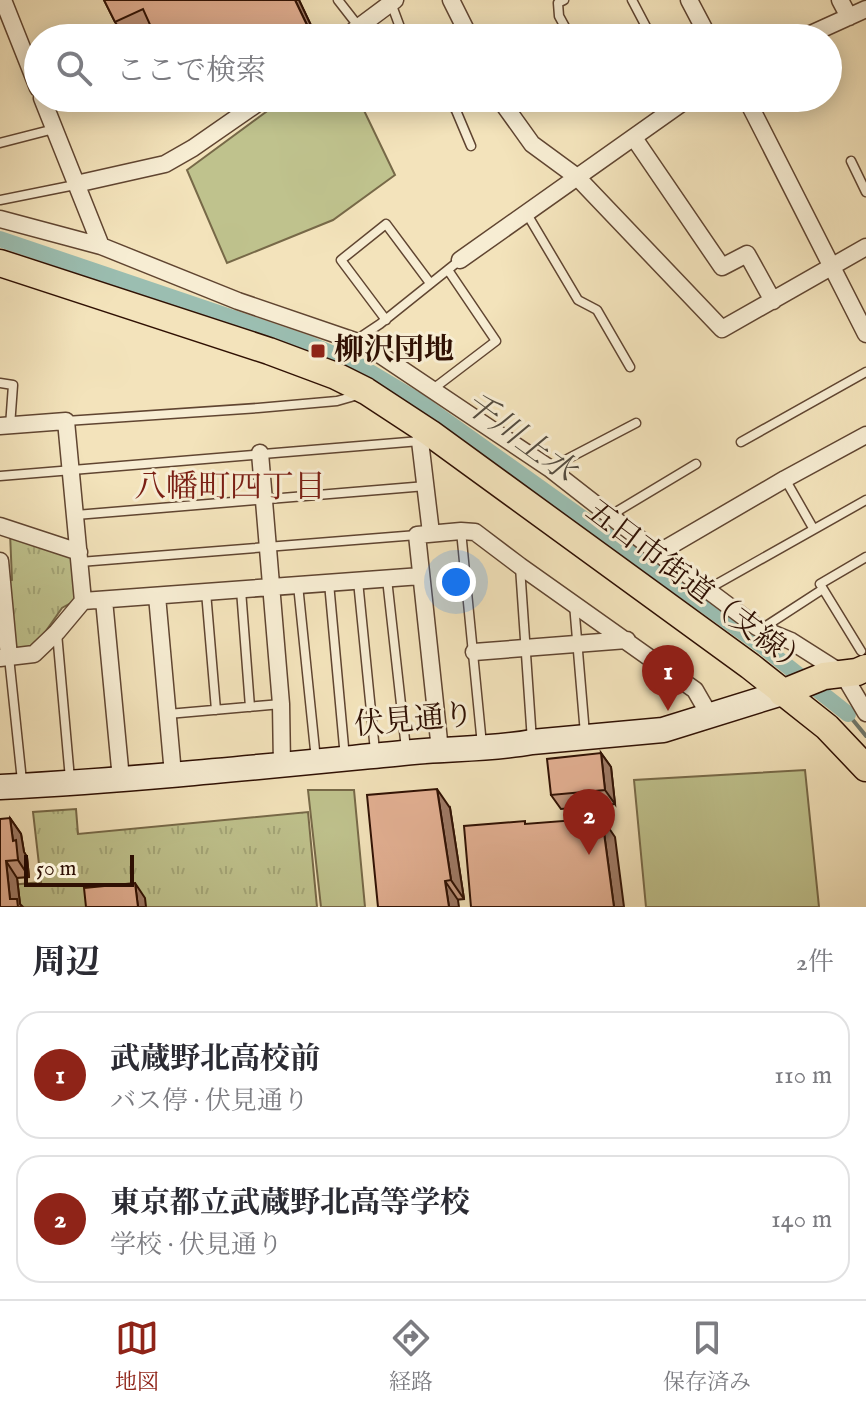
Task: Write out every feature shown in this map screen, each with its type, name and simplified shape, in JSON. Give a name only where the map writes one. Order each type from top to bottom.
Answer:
[{"type":"main road","name":"五日市街道（支線）","points":[[0,263],[269,351],[336,376],[366,391],[425,437],[750,666],[791,690],[866,768]]},
{"type":"main road","name":"伏見通り","points":[[791,690],[849,664]]},
{"type":"street","points":[[3,0],[5,22],[24,60]]},
{"type":"street","points":[[451,0],[463,24]]},
{"type":"street","points":[[689,0],[702,24]]},
{"type":"street","points":[[840,0],[849,17]]},
{"type":"street","points":[[363,24],[393,2]]},
{"type":"street","points":[[833,24],[866,9]]},
{"type":"street","points":[[47,112],[101,246]]},
{"type":"street","points":[[76,184],[165,164],[245,112]]},
{"type":"street","points":[[509,112],[532,144],[577,177],[722,329],[866,247]]},
{"type":"street","points":[[454,265],[670,112]]},
{"type":"street","points":[[753,112],[866,334]]},
{"type":"street","points":[[634,138],[722,267],[747,254],[773,301]]},
{"type":"street","points":[[0,219],[101,246],[238,301],[373,350],[549,468],[762,629],[849,664],[866,713]]},
{"type":"street","points":[[0,561],[4,658],[34,654],[83,601],[66,421],[5,426]]},
{"type":"street","points":[[658,553],[866,435]]},
{"type":"street","points":[[425,437],[426,486],[421,576],[440,750]]},
{"type":"street","points":[[260,453],[281,704],[282,765]]},
{"type":"street","points":[[0,526],[80,557]]},
{"type":"street","points":[[424,534],[475,532],[695,690],[710,716]]},
{"type":"street","points":[[83,601],[421,576]]},
{"type":"street","points":[[157,596],[173,774]]},
{"type":"street","points":[[104,600],[121,779]]},
{"type":"street","points":[[474,652],[627,640]]},
{"type":"street","name":"伏見通り","points":[[11,787],[663,730],[791,690]]},
{"type":"lane","points":[[338,0],[357,24]]},
{"type":"lane","points":[[563,24],[558,3],[564,0]]},
{"type":"lane","points":[[632,0],[645,24]]},
{"type":"lane","points":[[393,2],[400,24]]},
{"type":"lane","points":[[457,112],[471,146]]},
{"type":"lane","points":[[0,143],[54,129]]},
{"type":"lane","points":[[851,161],[866,192]]},
{"type":"lane","points":[[0,200],[76,184]]},
{"type":"lane","points":[[526,213],[578,300],[597,310],[630,367]]},
{"type":"lane","points":[[386,320],[341,260],[386,224],[430,283]]},
{"type":"lane","points":[[355,341],[454,265],[496,341],[432,390]]},
{"type":"lane","points":[[741,442],[866,372]]},
{"type":"lane","points":[[0,383],[13,385],[5,426]]},
{"type":"lane","points":[[66,421],[337,401],[366,391]]},
{"type":"lane","points":[[549,468],[636,423]]},
{"type":"lane","points":[[0,476],[425,437]]},
{"type":"lane","points":[[610,515],[696,464]]},
{"type":"lane","points":[[785,479],[813,528]]},
{"type":"lane","points":[[76,515],[426,486]]},
{"type":"lane","points":[[707,589],[866,500]]},
{"type":"lane","points":[[461,531],[483,747]]},
{"type":"lane","points":[[80,557],[268,547],[424,534]]},
{"type":"lane","points":[[849,664],[820,584],[866,557]]},
{"type":"lane","points":[[520,566],[532,742]]},
{"type":"lane","points":[[387,579],[406,752]]},
{"type":"lane","points":[[358,581],[376,756]]},
{"type":"lane","points":[[329,583],[346,759]]},
{"type":"lane","points":[[298,585],[317,762]]},
{"type":"lane","points":[[762,629],[823,589]]},
{"type":"lane","points":[[241,590],[250,707]]},
{"type":"lane","points":[[206,592],[216,710]]},
{"type":"lane","points":[[573,604],[585,738]]},
{"type":"lane","points":[[57,632],[70,782]]},
{"type":"lane","points":[[4,658],[11,787]]},
{"type":"lane","points":[[168,714],[281,704]]},
{"type":"green space","points":[[266,112],[365,112],[395,175],[333,220],[227,263],[187,170]]},
{"type":"green space","points":[[10,533],[75,554],[78,599],[62,608],[32,651],[12,654],[6,581],[12,580]]},
{"type":"green space","points":[[805,770],[819,907],[646,907],[634,780]]},
{"type":"green space","points":[[308,790],[354,790],[365,907],[321,907]]},
{"type":"green space","points":[[76,809],[78,834],[308,812],[317,907],[0,907],[0,886],[41,882],[33,812]]},
{"type":"building","points":[[104,0],[295,0],[307,24],[150,24],[143,9],[115,22]]},
{"type":"building","points":[[601,753],[605,790],[551,795],[547,759]]},
{"type":"building","points":[[437,789],[451,880],[445,881],[449,907],[378,907],[367,795]]},
{"type":"building","points":[[10,818],[18,860],[6,861],[10,899],[17,899],[18,907],[0,907],[0,819]]},
{"type":"building","points":[[602,818],[614,907],[471,907],[464,826]]},
{"type":"building","points":[[135,883],[138,907],[86,907],[84,888]]},
{"type":"waterway","name":"千川上水","points":[[0,239],[310,344],[355,363],[417,400],[762,646],[848,714]]},
{"type":"waterway","name":"千川上水","points":[[848,714],[866,736]]},
{"type":"place","name":"柳沢団地","points":[[318,351]]},
{"type":"place","name":"武蔵野北高校前","points":[[668,711]]},
{"type":"place","name":"東京都立武蔵野北高等学校","points":[[589,855]]},
{"type":"district","name":"八幡町四丁目","points":[[230,488]]}]
